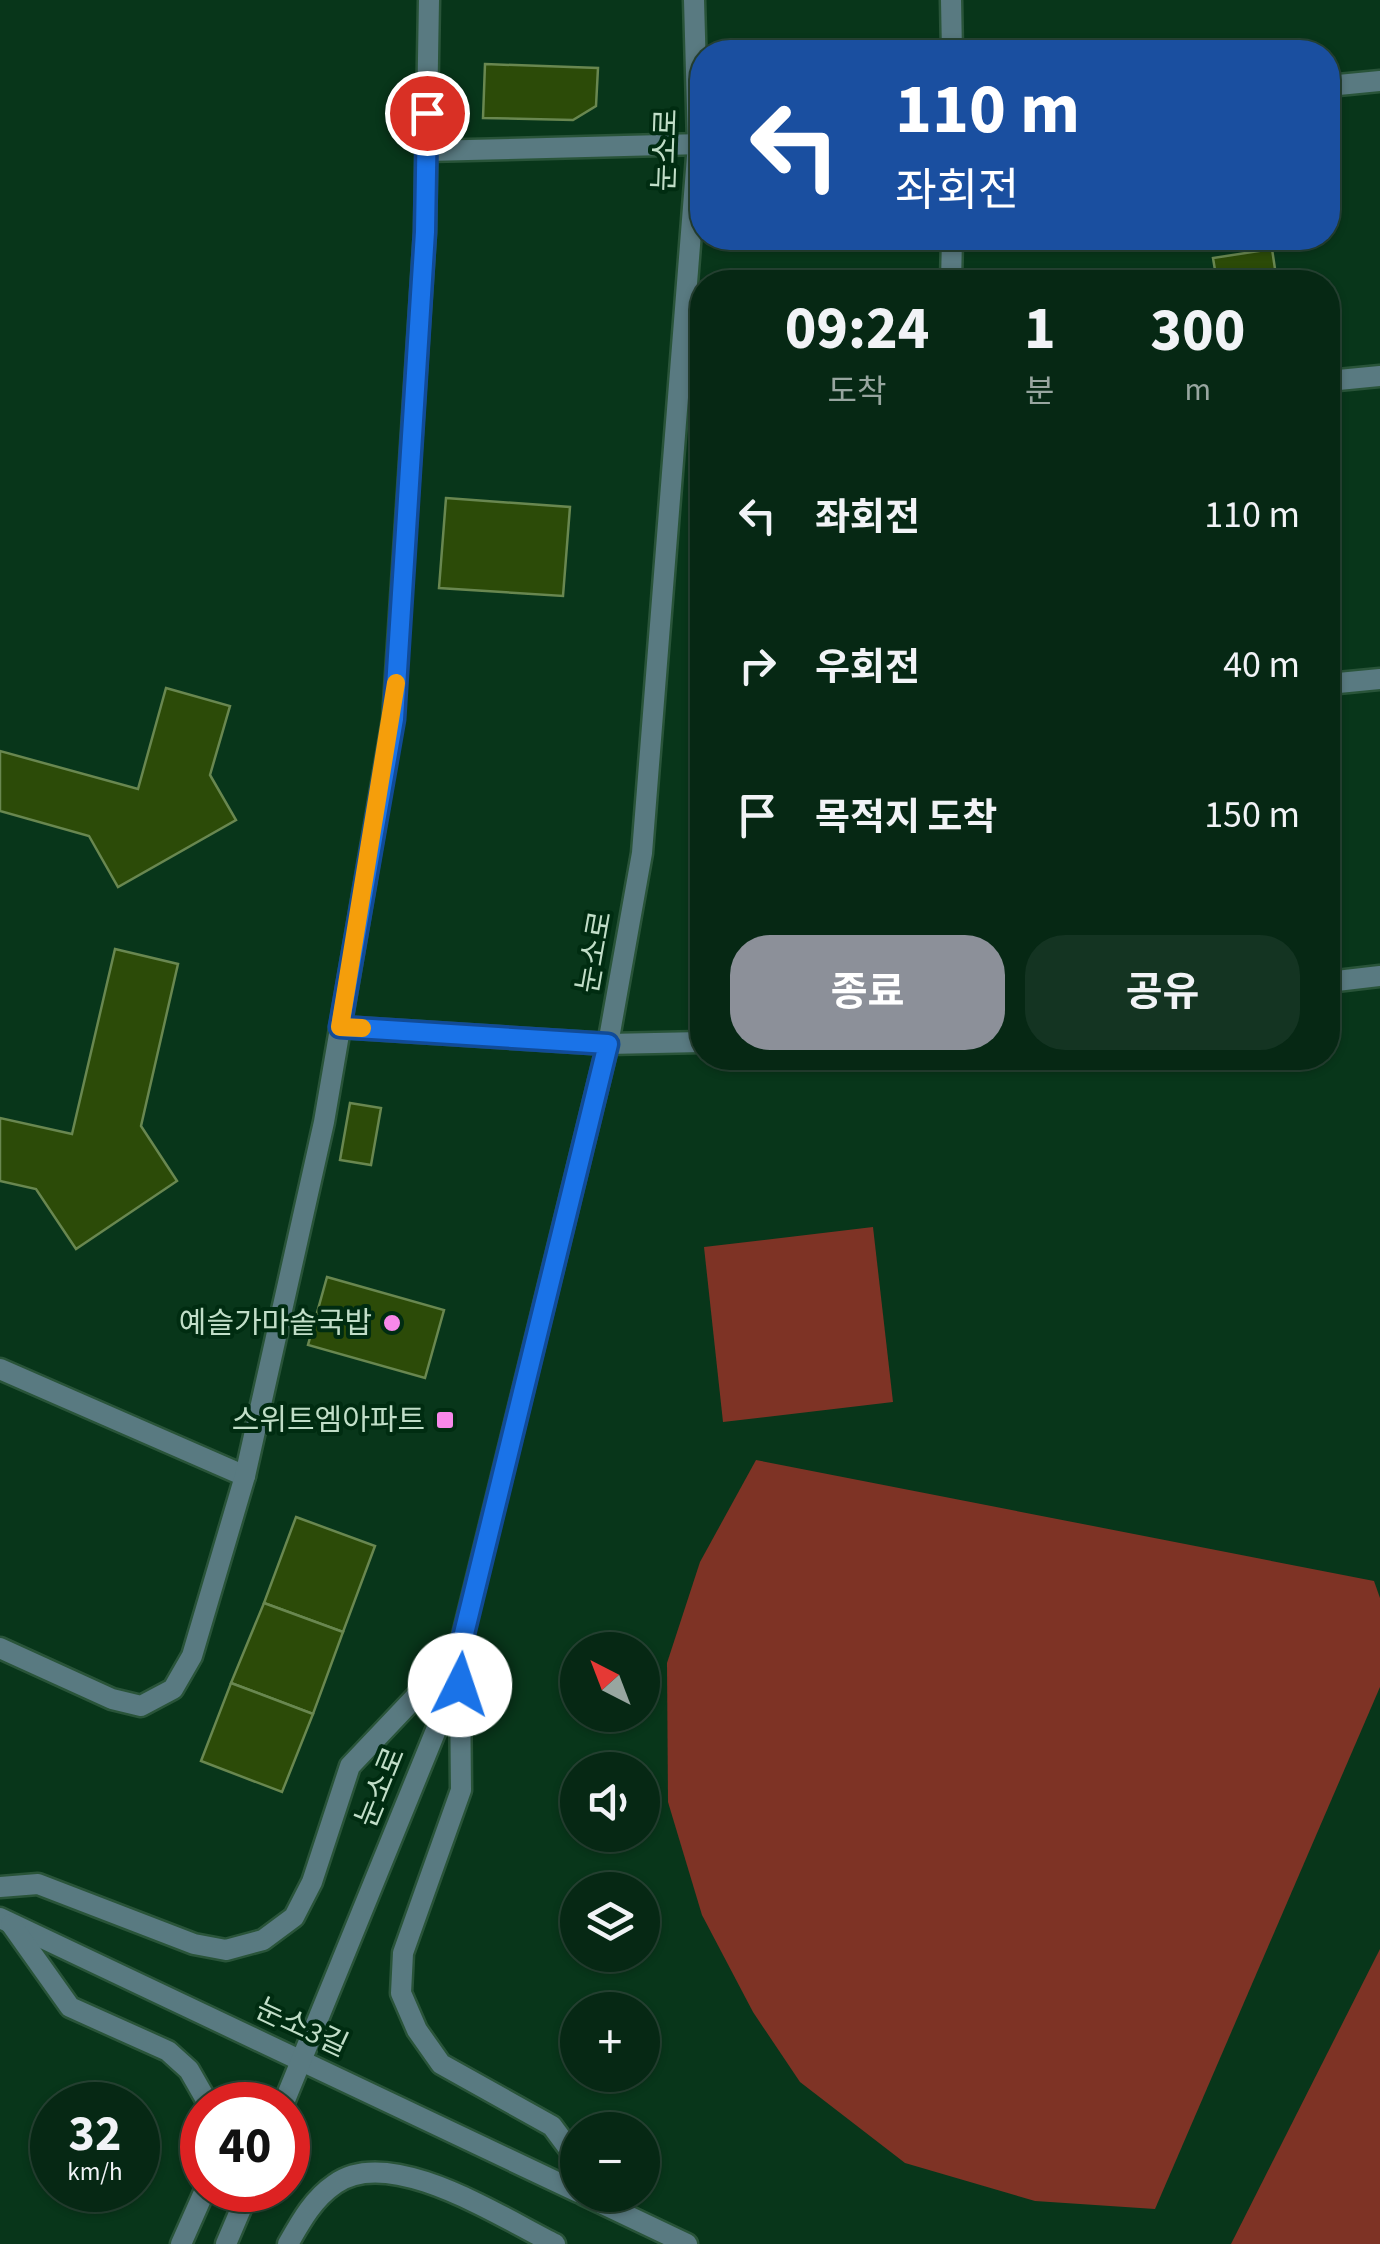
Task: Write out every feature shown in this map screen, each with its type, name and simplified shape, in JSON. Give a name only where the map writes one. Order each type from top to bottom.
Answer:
[{"type":"street","points":[[0,1648],[112,1699],[141,1706],[174,1689],[192,1656],[245,1476],[340,1027],[394,719],[426,151],[429,0]]},
{"type":"street","name":"눈소로","points":[[694,0],[696,40]]},
{"type":"street","points":[[951,0],[952,40]]},
{"type":"street","points":[[1340,85],[1380,81]]},
{"type":"street","points":[[426,151],[690,144]]},
{"type":"street","name":"눈소로","points":[[293,2082],[445,1708],[608,1044],[642,853],[691,250]]},
{"type":"street","points":[[1340,380],[1380,376]]},
{"type":"street","points":[[1340,683],[1380,680]]},
{"type":"street","points":[[1340,981],[1380,976]]},
{"type":"street","points":[[340,1027],[608,1044],[690,1042]]},
{"type":"street","points":[[0,1369],[245,1476]]},
{"type":"street","points":[[0,1887],[38,1884],[194,1944],[226,1950],[263,1940],[294,1916],[312,1882],[350,1766],[460,1650]]},
{"type":"street","points":[[460,1650],[461,1790],[403,1953],[400,1993],[417,2030],[441,2064],[552,2126],[560,2137]]},
{"type":"street","points":[[5,1920],[70,2007],[168,2051],[195,2082]]},
{"type":"street","name":"눈소3길","points":[[5,1920],[560,2183]]},
{"type":"street","points":[[288,2244],[311,2204],[338,2181],[376,2170],[420,2178],[555,2244]]},
{"type":"street","points":[[181,2244],[196,2212]]},
{"type":"street","points":[[226,2244],[239,2212]]},
{"type":"street","points":[[626,2212],[688,2244]]},
{"type":"shaded area","points":[[873,1227],[893,1402],[723,1422],[704,1247]]},
{"type":"shaded area","points":[[756,1460],[1374,1581],[1380,1598],[1380,1687],[1155,2209],[1035,2201],[905,2163],[800,2082],[753,2012],[702,1915],[668,1802],[667,1663],[700,1562]]},
{"type":"shaded area","points":[[1380,1949],[1380,2244],[1231,2244]]},
{"type":"building","points":[[485,64],[598,68],[596,106],[573,120],[483,118]]},
{"type":"building","points":[[1272,250],[1275,270],[1215,270],[1213,258]]},
{"type":"building","points":[[446,498],[570,507],[563,596],[439,588]]},
{"type":"building","points":[[166,688],[230,706],[210,775],[236,820],[118,887],[89,836],[0,811],[0,751],[138,789]]},
{"type":"building","points":[[115,949],[178,964],[141,1126],[177,1181],[76,1249],[36,1189],[0,1181],[0,1118],[72,1134]]},
{"type":"building","points":[[350,1103],[381,1108],[371,1165],[340,1160]]},
{"type":"building","points":[[327,1277],[444,1310],[425,1378],[308,1345]]},
{"type":"building","points":[[296,1517],[375,1546],[343,1632],[264,1603]]},
{"type":"building","points":[[264,1603],[343,1632],[313,1714],[231,1683]]},
{"type":"building","points":[[231,1683],[313,1714],[282,1792],[201,1761]]},
{"type":"slow traffic","points":[[362,1028],[340,1027],[394,719],[396,683]]},
{"type":"place","name":"예슬가마솥국밥","points":[[392,1323]]},
{"type":"place","name":"스위트엠아파트","points":[[445,1420]]},
{"type":"route","points":[[427,113],[425,232],[394,719],[340,1027],[608,1044],[460,1650],[460,1685]]}]
